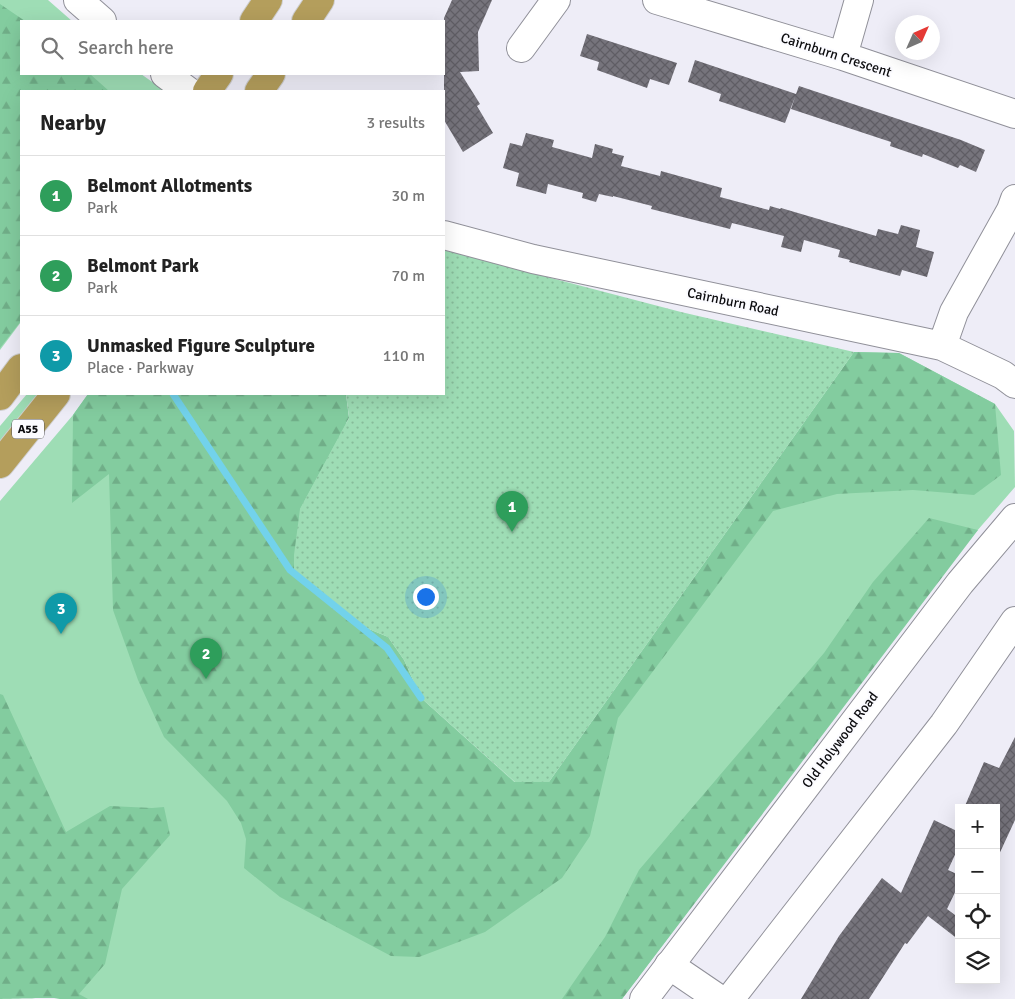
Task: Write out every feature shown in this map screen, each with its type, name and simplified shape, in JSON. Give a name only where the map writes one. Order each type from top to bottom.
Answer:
[{"type":"highway","points":[[255,20],[268,0]]},
{"type":"highway","points":[[307,20],[320,0]]},
{"type":"highway","points":[[208,90],[217,75]]},
{"type":"highway","points":[[261,90],[270,75]]},
{"type":"highway","points":[[0,396],[20,369]]},
{"type":"highway","name":"A55","points":[[0,464],[55,395]]},
{"type":"street","points":[[78,0],[101,20]]},
{"type":"street","points":[[521,48],[556,0]]},
{"type":"street","name":"Cairnburn Crescent","points":[[656,0],[843,56],[1015,114]]},
{"type":"street","points":[[843,56],[859,0]]},
{"type":"street","points":[[166,75],[187,90]]},
{"type":"street","points":[[942,346],[954,312],[1012,210],[1015,198]]},
{"type":"street","name":"Cairnburn Road","points":[[445,235],[533,259],[942,346],[1002,375],[1015,384]]},
{"type":"street","name":"Old Holywood Road","points":[[644,999],[960,583],[1015,518]]},
{"type":"street","points":[[730,999],[944,724],[1015,621]]},
{"type":"street","points":[[669,965],[719,999]]},
{"type":"green space","points":[[0,0],[48,0],[71,20],[20,20],[20,75],[142,75],[164,90],[20,90],[20,323],[0,350]]},
{"type":"green space","points":[[0,4],[24,20],[20,20],[20,75],[91,75],[108,90],[20,90],[20,322],[0,348]]},
{"type":"green space","points":[[445,250],[681,312],[854,352],[549,782],[515,782],[421,698],[404,660],[388,637],[347,620],[294,576],[294,555],[300,509],[349,418],[346,395],[445,395]]},
{"type":"green space","points":[[854,352],[899,353],[995,404],[1014,431],[1015,487],[957,554],[622,999],[0,999],[0,501],[73,415],[87,395],[346,395],[347,620],[388,637],[404,660],[421,698],[515,782],[549,782]]},
{"type":"green space","points":[[854,352],[899,353],[995,404],[1001,475],[974,495],[913,490],[837,494],[773,511],[618,718],[590,836],[562,878],[485,932],[419,957],[391,956],[280,897],[244,868],[246,839],[241,823],[227,801],[164,737],[138,680],[113,610],[109,474],[72,503],[73,415],[87,395],[346,395],[349,418],[300,509],[347,620],[388,637],[404,660],[421,698],[514,782],[549,782]]},
{"type":"green space","points":[[26,395],[42,395],[0,450],[0,426]]},
{"type":"green space","points":[[929,518],[978,530],[622,999],[562,999],[605,937],[639,870],[824,653],[873,582]]},
{"type":"green space","points":[[0,694],[3,695],[66,832],[110,806],[164,807],[170,835],[122,889],[105,964],[79,994],[88,999],[0,999]]},
{"type":"building","points":[[452,0],[492,0],[478,32],[479,71],[460,72],[480,104],[477,106],[493,133],[463,152],[445,122],[444,18]]},
{"type":"building","points":[[587,34],[677,63],[669,85],[650,79],[647,88],[597,70],[599,62],[580,56]]},
{"type":"building","points":[[695,60],[796,94],[799,86],[961,140],[985,150],[976,172],[960,165],[958,168],[923,154],[922,157],[890,146],[891,142],[791,109],[795,97],[785,123],[719,101],[721,94],[688,82]]},
{"type":"building","points":[[526,133],[554,140],[552,147],[592,158],[595,144],[613,149],[612,153],[624,156],[621,166],[660,176],[661,171],[722,188],[720,197],[769,210],[770,206],[781,208],[876,236],[878,229],[898,234],[901,225],[920,230],[916,247],[934,252],[927,277],[902,270],[900,276],[849,262],[850,260],[838,257],[840,250],[804,240],[801,252],[781,247],[784,236],[732,223],[730,229],[651,209],[652,206],[613,196],[599,194],[596,202],[582,198],[583,193],[548,184],[546,194],[516,186],[519,173],[503,168],[510,143],[522,146]]},
{"type":"building","points":[[1015,737],[1015,820],[1000,852],[1000,804],[966,804],[984,762],[999,768]]},
{"type":"building","points":[[934,820],[955,830],[955,855],[948,870],[955,873],[955,892],[947,909],[955,915],[955,937],[928,916],[907,944],[905,943],[869,999],[801,999],[839,936],[882,878],[901,893]]},
{"type":"waterway","points":[[174,395],[290,570],[387,648],[421,698]]},
{"type":"place","name":"Belmont Allotments","points":[[512,532]]},
{"type":"place","name":"Unmasked Figure Sculpture","points":[[61,634]]},
{"type":"place","name":"Belmont Park","points":[[206,679]]}]
